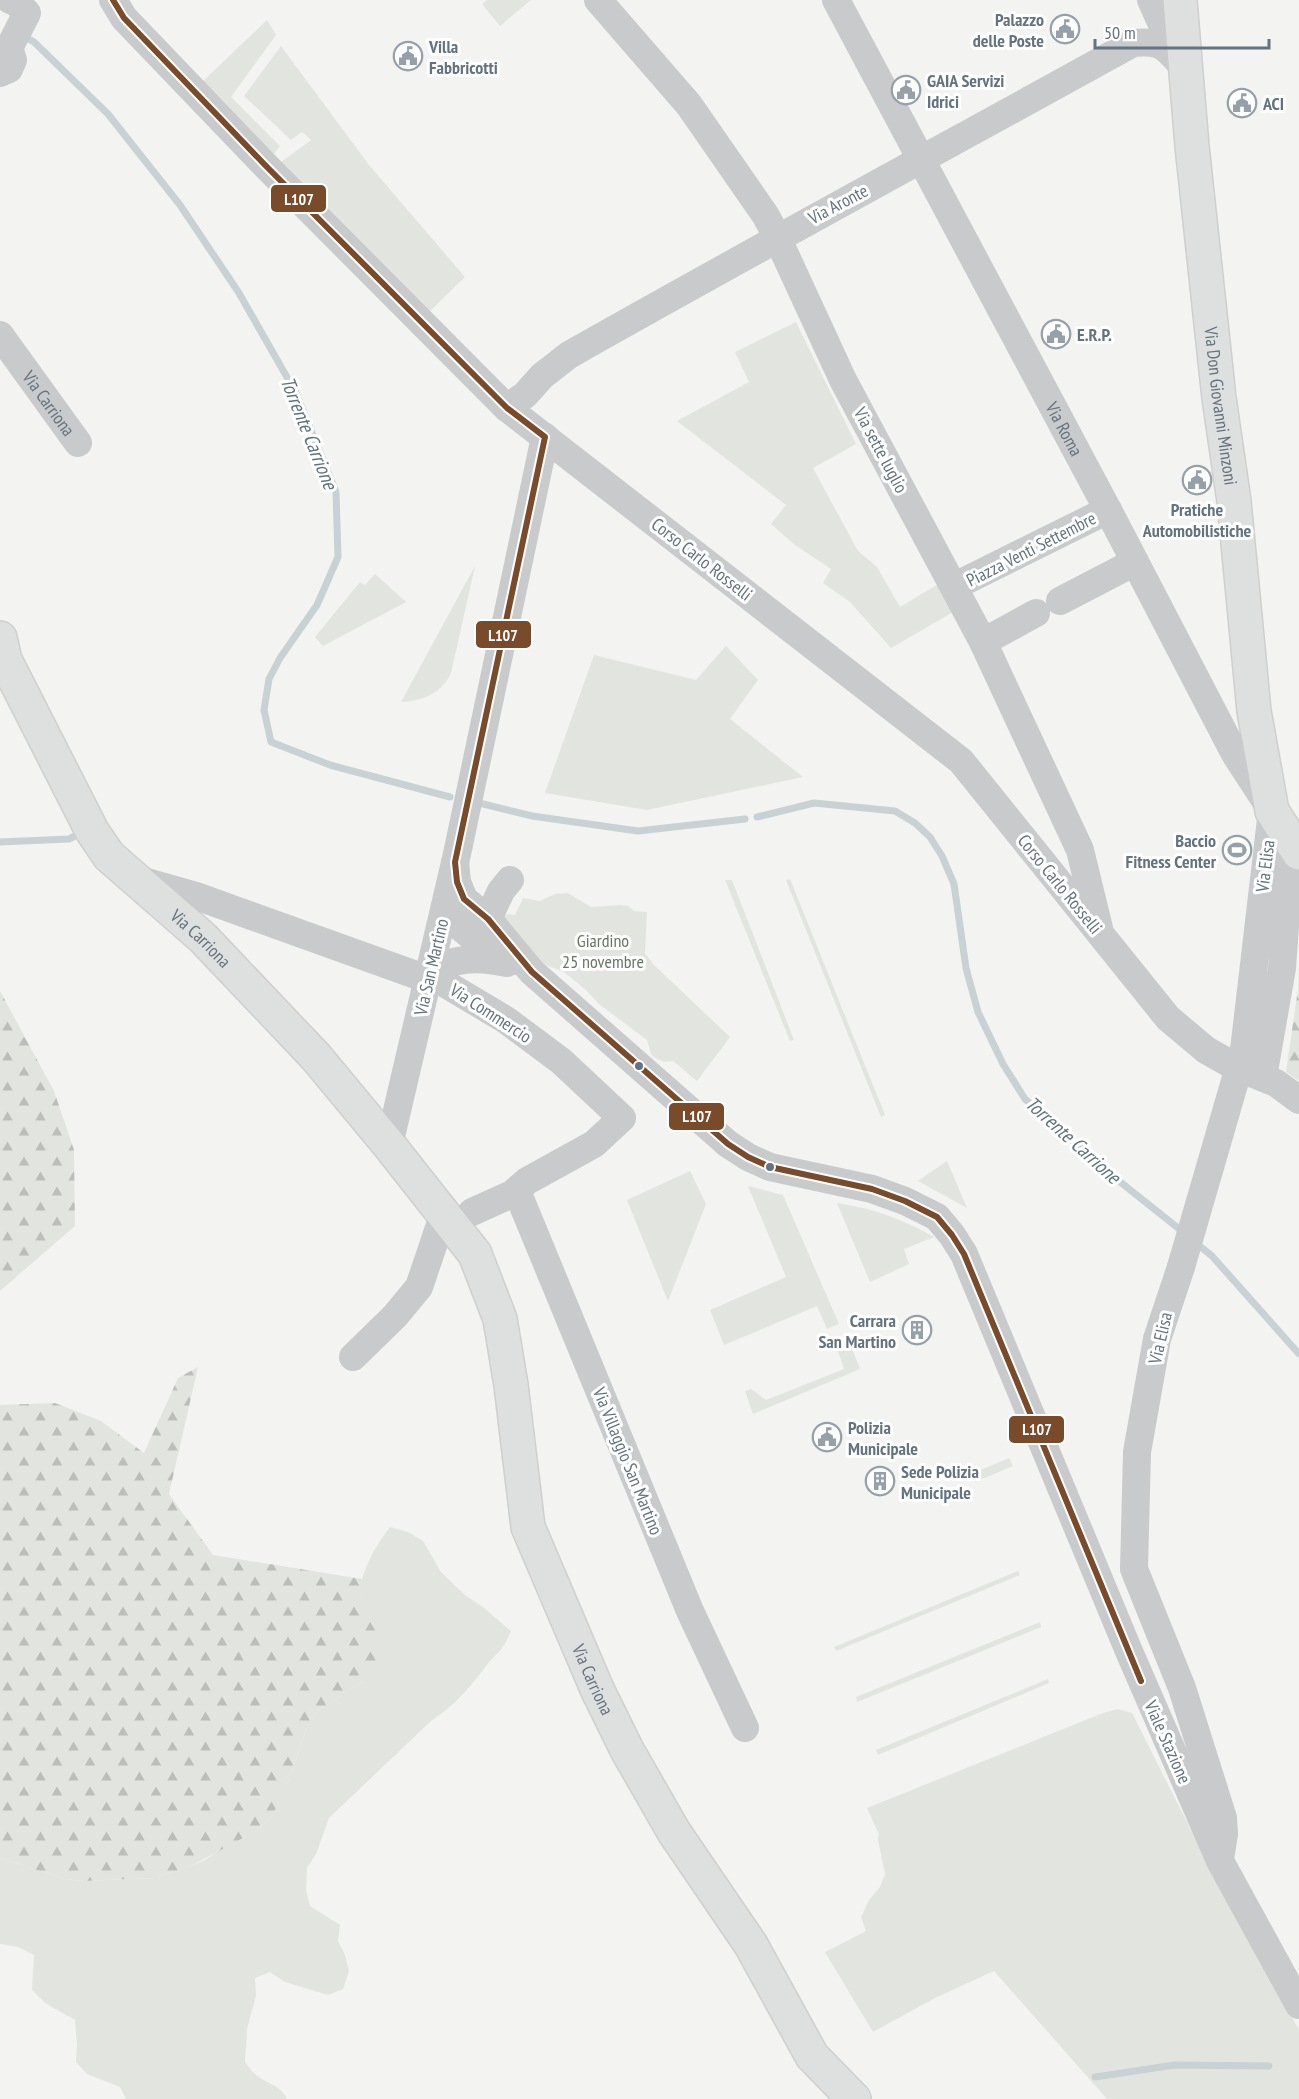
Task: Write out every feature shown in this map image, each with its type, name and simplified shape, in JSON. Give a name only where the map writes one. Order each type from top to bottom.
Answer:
[{"type":"main road","name":"Via Don Giovanni Minzoni","points":[[1180,0],[1182,72],[1219,398],[1234,501],[1254,711],[1272,811]]},
{"type":"main road","name":"Via Carriona","points":[[0,638],[5,660],[92,831],[109,856],[203,938],[316,1057],[389,1144],[458,1213],[500,1319],[511,1385],[528,1527],[597,1689],[627,1750],[674,1832],[751,1945],[812,2056],[854,2099]]},
{"type":"main road","name":"Via Roma","points":[[1272,811],[1296,849]]},
{"type":"street","name":"Corso Carlo Rosselli","points":[[112,0],[124,18],[265,165],[507,408],[961,761],[1168,1018],[1224,1061],[1276,1083],[1299,1100]]},
{"type":"street","name":"Via sette luglio","points":[[598,0],[689,105],[766,216],[843,380],[983,642],[1080,850],[1101,936]]},
{"type":"street","name":"Via Roma","points":[[836,0],[1108,510],[1235,754],[1272,811]]},
{"type":"street","points":[[1151,0],[1182,72]]},
{"type":"street","points":[[4,60],[18,5]]},
{"type":"street","name":"Via Aronte","points":[[507,408],[525,395],[542,376],[568,355],[777,237],[1133,43],[1150,41],[1166,46],[1182,72]]},
{"type":"street","name":"Via Carriona","points":[[0,335],[78,443]]},
{"type":"street","name":"Via San Martino","points":[[389,1144],[446,904],[545,437]]},
{"type":"street","name":"Piazza Venti Settembre","points":[[955,586],[1108,510]]},
{"type":"street","points":[[983,642],[1134,562]]},
{"type":"street","name":"Via Elisa","points":[[1220,1861],[1224,1834],[1223,1818],[1182,1688],[1134,1569],[1137,1452],[1157,1339],[1181,1267],[1244,1050],[1272,811]]},
{"type":"street","points":[[1263,1077],[1282,968],[1289,871],[1296,849]]},
{"type":"street","points":[[456,858],[457,882],[464,899],[488,919],[532,972]]},
{"type":"street","name":"Via Commercio","points":[[136,879],[196,896],[429,973],[506,1020],[561,1061],[622,1118],[594,1144],[527,1182],[517,1191],[458,1213]]},
{"type":"street","points":[[488,919],[501,891],[510,880]]},
{"type":"street","points":[[446,904],[459,926],[471,936],[532,972]]},
{"type":"street","points":[[429,973],[461,959],[478,958],[499,961],[532,972]]},
{"type":"street","points":[[462,993],[472,977],[499,961]]},
{"type":"street","name":"Viale Stazione","points":[[532,972],[700,1121],[748,1157],[770,1167],[872,1189],[905,1201],[937,1217],[952,1235],[964,1254],[1128,1648],[1220,1861],[1299,2005]]},
{"type":"street","name":"Via Villaggio San Martino","points":[[517,1191],[690,1611],[745,1728]]},
{"type":"street","points":[[353,1357],[395,1316],[419,1287],[458,1213]]},
{"type":"green space","points":[[487,0],[531,0],[500,26],[482,4]]},
{"type":"green space","points":[[267,20],[276,35],[231,97],[280,146],[274,154],[201,83]]},
{"type":"green space","points":[[281,46],[369,165],[465,277],[429,312],[281,162],[311,140],[302,132],[291,140],[244,96]]},
{"type":"green space","points":[[796,322],[856,444],[813,468],[858,551],[877,567],[900,607],[940,583],[955,611],[891,648],[850,602],[823,583],[831,569],[795,545],[771,524],[786,505],[677,421],[749,382],[735,352]]},
{"type":"green space","points":[[475,566],[451,673],[437,691],[424,698],[401,702]]},
{"type":"green space","points":[[375,574],[406,602],[323,646],[315,637],[360,582],[365,585]]},
{"type":"green space","points":[[726,646],[758,680],[730,719],[803,777],[647,810],[545,793],[594,655],[696,680]]},
{"type":"green space","points":[[790,879],[885,1115],[881,1117],[786,880]]},
{"type":"green space","points":[[725,880],[732,880],[794,1040],[790,1041]]},
{"type":"green space","name":"Giardino 25 novembre","points":[[568,893],[591,907],[620,905],[628,906],[634,911],[647,912],[645,953],[653,964],[730,1037],[697,1081],[673,1061],[665,1062],[655,1058],[651,1054],[647,1040],[599,1004],[564,972],[535,961],[501,917],[509,914],[515,915],[523,898],[540,901],[555,894]]},
{"type":"green space","points":[[1299,965],[1299,1081],[1286,1072],[1298,989]]},
{"type":"green space","points":[[0,991],[54,1091],[74,1150],[75,1226],[0,1291]]},
{"type":"green space","points":[[947,1161],[967,1208],[918,1181]]},
{"type":"green space","points":[[690,1171],[706,1204],[668,1301],[627,1200]]},
{"type":"green space","points":[[748,1186],[783,1195],[839,1324],[827,1329],[817,1306],[724,1345],[710,1310],[786,1277]]},
{"type":"green space","points":[[837,1203],[887,1215],[934,1237],[904,1249],[909,1264],[870,1282]]},
{"type":"green space","points":[[850,1343],[860,1369],[753,1414],[745,1391],[751,1389],[766,1400],[844,1369],[837,1348]]},
{"type":"green space","points":[[198,1367],[169,1494],[213,1555],[362,1579],[360,1597],[366,1615],[375,1630],[379,1647],[377,1667],[364,1681],[317,1712],[307,1727],[288,1782],[270,1818],[256,1831],[189,1867],[154,1878],[84,1881],[65,1879],[0,1858],[0,1405],[55,1403],[101,1421],[144,1453],[178,1378]]},
{"type":"green space","points":[[1009,1458],[1013,1466],[975,1482],[971,1474]]},
{"type":"green space","points":[[390,1527],[408,1532],[423,1541],[441,1572],[466,1596],[511,1631],[507,1640],[501,1650],[456,1701],[431,1721],[329,1818],[316,1854],[307,1868],[306,1890],[310,1906],[340,1925],[338,1941],[349,1971],[343,1989],[328,1995],[285,1982],[270,1972],[255,1978],[256,1996],[247,2029],[245,2062],[259,2077],[281,2090],[287,2099],[126,2099],[120,2087],[87,2074],[76,2062],[75,2020],[45,2003],[32,1990],[34,1955],[18,1947],[0,1944],[0,1858],[65,1879],[84,1881],[154,1878],[205,1860],[225,1846],[256,1831],[270,1818],[288,1782],[307,1727],[317,1712],[364,1681],[375,1630],[362,1605],[361,1586],[370,1559]]},
{"type":"green space","points":[[1018,1571],[1020,1575],[836,1651],[834,1647]]},
{"type":"green space","points":[[1040,1622],[1041,1627],[857,1702],[856,1697]]},
{"type":"green space","points":[[1048,1679],[1049,1683],[878,1755],[876,1750]]},
{"type":"green space","points":[[1118,1709],[1132,1713],[1190,1828],[1299,2030],[1299,2099],[1107,2099],[994,1971],[935,1998],[873,2032],[825,1952],[866,1931],[861,1917],[869,1900],[880,1887],[885,1874],[878,1840],[879,1834],[867,1808]]},
{"type":"waterway","name":"Torrente Carrione","points":[[23,36],[34,42],[108,114],[180,205],[239,293],[296,393],[336,492],[338,557],[317,605],[280,658],[269,679],[264,710],[271,742],[330,765],[450,797]]},
{"type":"waterway","name":"Torrente Carrione","points":[[757,817],[814,803],[895,811],[915,823],[930,837],[942,856],[954,884],[966,968],[978,1012],[1003,1064],[1025,1099],[1109,1173],[1183,1232]]},
{"type":"waterway","name":"Torrente Carrione","points":[[483,804],[532,816],[638,831],[745,819]]},
{"type":"waterway","points":[[0,842],[69,839],[77,835]]},
{"type":"waterway","name":"Torrente Carrione","points":[[1196,1243],[1212,1256],[1299,1354]]},
{"type":"waterway","points":[[1095,2077],[1175,2065],[1269,2066]]},
{"type":"transit line","name":"L107","points":[[113,0],[124,18],[265,165],[507,408],[545,437],[455,862],[457,882],[464,899],[488,919],[532,972],[728,1144],[770,1167],[872,1189],[905,1201],[937,1217],[964,1254],[1141,1681]]},
{"type":"place","name":"Palazzo delle Poste","points":[[1065,29]]},
{"type":"place","name":"Villa Fabbricotti","points":[[408,56]]},
{"type":"place","name":"GAIA Servizi Idrici","points":[[906,90]]},
{"type":"place","name":"ACI","points":[[1242,103]]},
{"type":"place","name":"E.R.P.","points":[[1056,334]]},
{"type":"place","name":"Pratiche Automobilistiche","points":[[1197,480]]},
{"type":"place","name":"Baccio Fitness Center","points":[[1237,850]]},
{"type":"place","name":"Carrara San Martino","points":[[917,1330]]},
{"type":"place","name":"Polizia Municipale","points":[[827,1437]]},
{"type":"place","name":"Sede Polizia Municipale","points":[[880,1481]]}]
